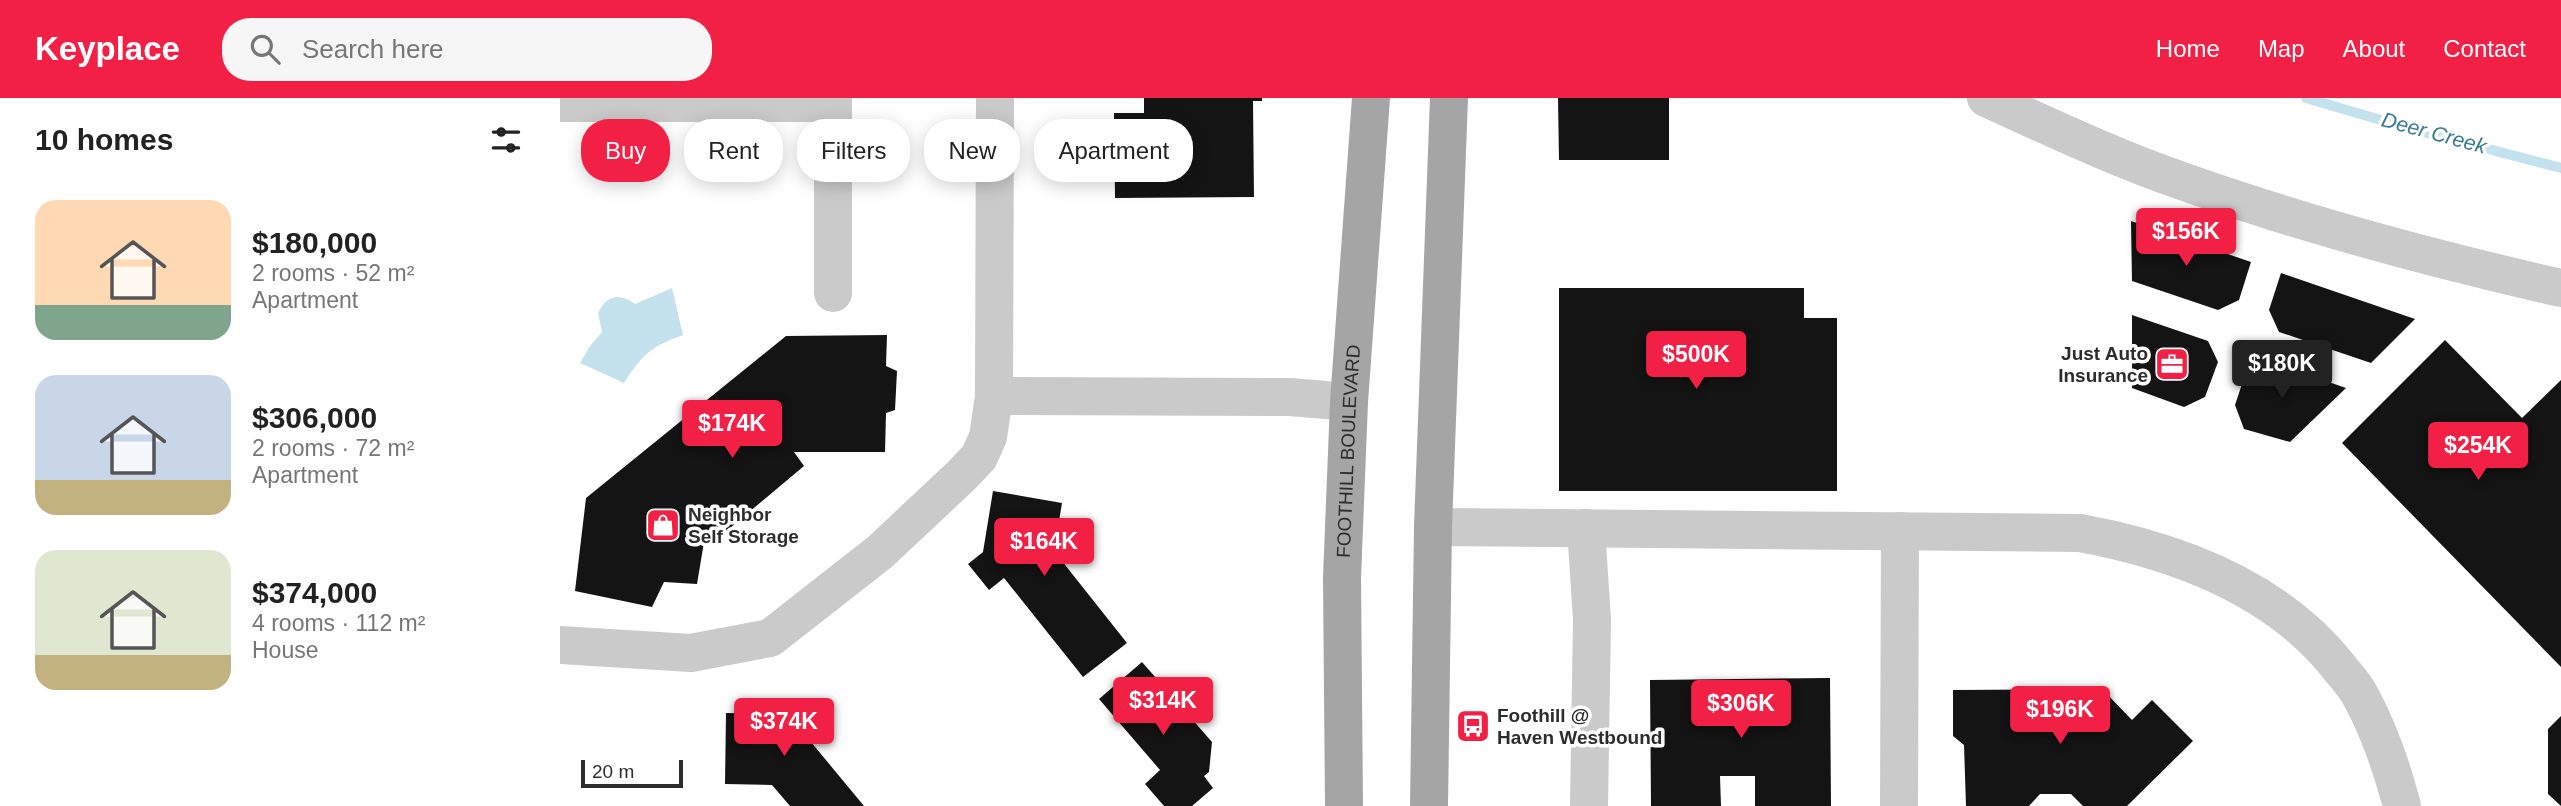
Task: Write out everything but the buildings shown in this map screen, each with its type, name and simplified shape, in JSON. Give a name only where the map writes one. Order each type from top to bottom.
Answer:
[{"type":"main road","name":"FOOTHILL BOULEVARD","points":[[1344,806],[1342,578],[1349,402],[1371,98]]},
{"type":"main road","points":[[1429,806],[1433,527],[1449,98]]},
{"type":"lane","points":[[560,645],[691,653],[770,638],[880,552],[979,457],[988,437],[994,396],[995,98]]},
{"type":"lane","points":[[1986,98],[2062,133],[2179,180],[2280,214],[2462,265],[2561,288]]},
{"type":"lane","points":[[560,103],[833,101],[833,293]]},
{"type":"lane","points":[[994,396],[1290,397],[1349,402]]},
{"type":"lane","points":[[1433,527],[2080,533],[2130,543],[2175,557],[2233,582],[2282,611],[2326,650],[2360,694],[2387,750],[2402,806]]},
{"type":"lane","points":[[1586,528],[1592,620],[1589,806]]},
{"type":"lane","points":[[1899,806],[1900,531]]},
{"type":"water","points":[[672,288],[683,335],[648,353],[624,383],[580,363],[602,332],[598,313],[605,303],[618,297],[635,304]]},
{"type":"waterway","name":"Deer Creek","points":[[2306,98],[2561,168]]},
{"type":"place","name":"Just Auto Insurance","points":[[2172,364]]},
{"type":"place","name":"Neighbor Self Storage","points":[[663,525]]},
{"type":"place","name":"Foothill @ Haven Westbound","points":[[1473,726]]}]
